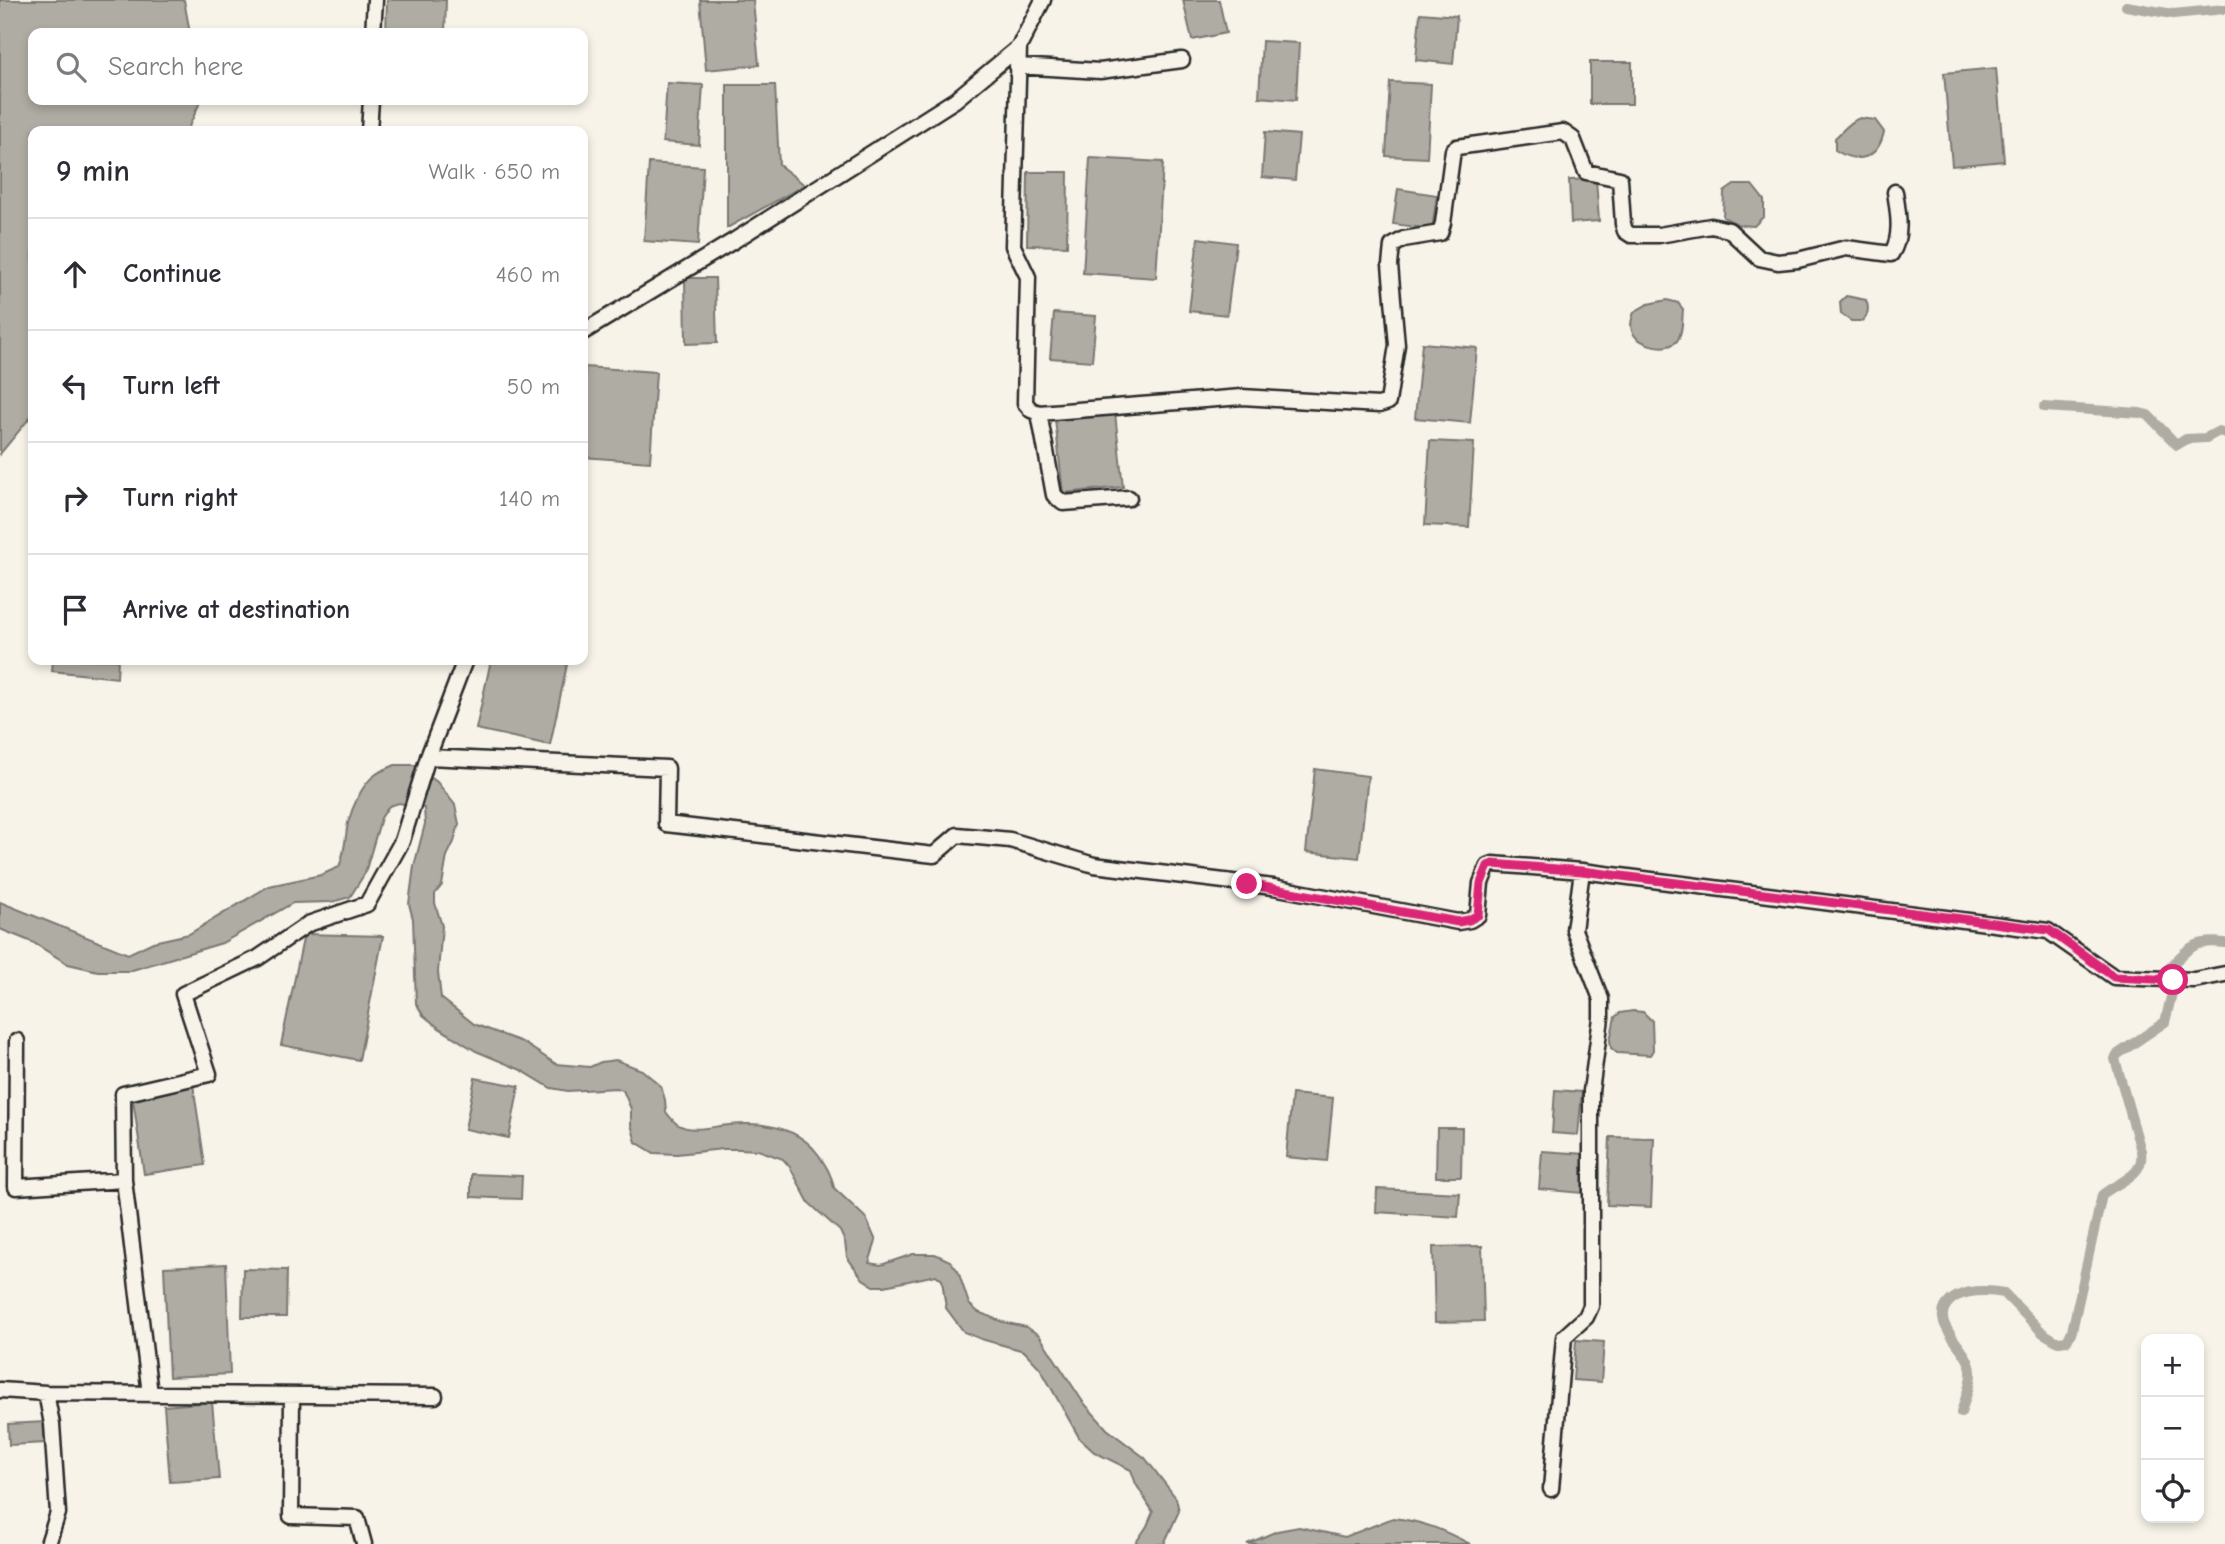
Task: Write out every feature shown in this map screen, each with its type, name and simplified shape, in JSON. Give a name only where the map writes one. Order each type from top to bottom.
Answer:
[{"type":"street","points":[[373,28],[375,0]]},
{"type":"street","points":[[1043,0],[1019,47],[1013,246],[1028,277],[1025,403],[1031,410],[1039,413],[1242,397],[1379,405],[1388,402],[1397,345],[1390,265],[1392,246],[1404,239],[1440,233],[1453,149],[1457,147],[1563,132],[1573,139],[1586,172],[1620,179],[1623,224],[1625,231],[1631,235],[1659,236],[1711,226],[1728,230],[1759,258],[1778,261],[1798,260],[1846,248],[1891,254],[1895,249],[1899,223],[1895,192]]},
{"type":"street","points":[[588,329],[735,240],[955,100],[1019,47]]},
{"type":"street","points":[[1017,66],[1100,71],[1182,60]]},
{"type":"street","points":[[369,126],[371,105]]},
{"type":"street","points":[[1039,413],[1054,495],[1063,503],[1129,498]]},
{"type":"street","points":[[150,1394],[124,1180],[123,1094],[209,1074],[183,994],[258,958],[308,924],[367,904],[402,841],[428,757],[463,665]]},
{"type":"street","points":[[428,757],[667,768],[666,824],[934,855],[957,835],[1010,840],[1094,865],[1273,887],[1458,922],[1478,915],[1481,883],[1488,866],[1493,864],[1582,871],[2049,930],[2114,977],[2194,980],[2225,974]]},
{"type":"street","points":[[1550,1489],[1564,1337],[1586,1317],[1591,1306],[1591,1091],[1601,999],[1574,930],[1582,871]]},
{"type":"street","points":[[17,1041],[16,1186],[124,1180]]},
{"type":"street","points":[[0,1390],[46,1393],[435,1396]]},
{"type":"street","points":[[46,1393],[52,1423],[58,1513],[48,1544]]},
{"type":"street","points":[[292,1395],[291,1516],[357,1518],[364,1544]]},
{"type":"shaded area","points":[[0,0],[184,0],[189,28],[28,28],[28,105],[199,105],[189,126],[28,126],[28,420],[0,454]]},
{"type":"shaded area","points":[[387,0],[446,0],[445,28],[386,28]]},
{"type":"shaded area","points":[[700,0],[753,0],[759,65],[706,70]]},
{"type":"shaded area","points":[[1183,0],[1219,0],[1226,33],[1192,40]]},
{"type":"shaded area","points":[[1420,13],[1457,16],[1453,64],[1416,60]]},
{"type":"shaded area","points":[[1262,41],[1299,43],[1296,100],[1259,97]]},
{"type":"shaded area","points":[[1590,62],[1632,62],[1632,104],[1590,104]]},
{"type":"shaded area","points":[[1996,68],[2004,161],[1952,166],[1944,73]]},
{"type":"shaded area","points":[[1390,82],[1431,84],[1427,158],[1386,156]]},
{"type":"shaded area","points":[[667,83],[703,85],[699,145],[663,142]]},
{"type":"shaded area","points":[[727,85],[775,85],[779,165],[805,185],[727,228]]},
{"type":"shaded area","points":[[1860,118],[1875,120],[1884,132],[1881,141],[1872,154],[1866,157],[1843,155],[1835,150],[1835,138]]},
{"type":"shaded area","points":[[1265,132],[1299,135],[1295,180],[1262,177]]},
{"type":"shaded area","points":[[1090,158],[1163,162],[1156,278],[1083,273]]},
{"type":"shaded area","points":[[649,163],[703,167],[698,245],[644,241]]},
{"type":"shaded area","points":[[1028,172],[1068,172],[1067,246],[1027,245]]},
{"type":"shaded area","points":[[1596,179],[1599,221],[1571,223],[1569,180]]},
{"type":"shaded area","points":[[1734,185],[1752,185],[1764,200],[1764,216],[1754,226],[1739,225],[1723,217],[1724,192]]},
{"type":"shaded area","points":[[1398,189],[1437,195],[1432,229],[1393,224]]},
{"type":"shaded area","points":[[1198,238],[1236,243],[1227,315],[1189,311]]},
{"type":"shaded area","points":[[685,278],[715,278],[717,343],[686,344]]},
{"type":"shaded area","points":[[1846,296],[1866,300],[1868,311],[1863,321],[1851,321],[1841,314],[1840,302]]},
{"type":"shaded area","points":[[1667,300],[1678,303],[1683,309],[1679,338],[1667,346],[1654,346],[1641,341],[1632,330],[1634,312],[1648,304]]},
{"type":"shaded area","points":[[1054,313],[1096,316],[1092,361],[1050,358]]},
{"type":"shaded area","points":[[1422,343],[1477,348],[1470,423],[1415,418]]},
{"type":"shaded area","points":[[588,367],[656,372],[650,462],[588,457]]},
{"type":"shaded area","points":[[1115,413],[1123,487],[1063,493],[1055,419]]},
{"type":"shaded area","points":[[1430,441],[1474,443],[1469,527],[1425,525]]},
{"type":"shaded area","points":[[53,665],[118,665],[117,678],[52,671]]},
{"type":"shaded area","points":[[490,665],[567,665],[550,745],[476,729]]},
{"type":"shaded area","points":[[395,765],[414,765],[437,782],[455,805],[459,824],[447,856],[442,885],[435,894],[442,926],[438,972],[441,998],[474,1024],[522,1042],[556,1064],[590,1067],[616,1060],[642,1070],[661,1086],[666,1112],[676,1123],[687,1128],[761,1124],[786,1130],[809,1144],[826,1167],[834,1188],[866,1218],[876,1241],[869,1263],[881,1265],[913,1254],[935,1254],[950,1261],[958,1271],[969,1304],[978,1312],[1026,1327],[1039,1335],[1083,1402],[1107,1429],[1145,1458],[1176,1498],[1179,1511],[1164,1544],[1135,1544],[1153,1512],[1131,1470],[1094,1452],[1080,1439],[1040,1368],[1024,1351],[964,1332],[946,1308],[942,1280],[936,1275],[885,1286],[874,1286],[863,1279],[847,1257],[840,1231],[809,1203],[783,1159],[758,1150],[739,1149],[654,1153],[636,1142],[631,1124],[631,1109],[623,1090],[616,1088],[568,1091],[551,1088],[521,1070],[476,1051],[423,1015],[416,1004],[413,919],[409,904],[414,866],[425,824],[424,808],[399,803],[389,806],[381,818],[365,873],[350,897],[332,902],[293,903],[222,943],[129,971],[98,971],[68,964],[32,942],[0,929],[0,902],[128,954],[153,942],[189,934],[269,886],[321,875],[339,867],[348,823],[358,797],[370,779]]},
{"type":"shaded area","points":[[1315,769],[1368,776],[1359,858],[1306,852]]},
{"type":"shaded area","points":[[304,934],[383,936],[359,1060],[281,1045]]},
{"type":"shaded area","points":[[1643,1012],[1652,1021],[1653,1050],[1650,1055],[1617,1053],[1611,1048],[1615,1017],[1620,1013]]},
{"type":"shaded area","points":[[475,1078],[519,1086],[509,1138],[465,1129]]},
{"type":"shaded area","points":[[193,1084],[205,1165],[144,1174],[132,1093]]},
{"type":"shaded area","points":[[1555,1090],[1582,1092],[1578,1135],[1552,1133]]},
{"type":"shaded area","points":[[1292,1094],[1333,1098],[1327,1161],[1286,1157]]},
{"type":"shaded area","points":[[1437,1128],[1462,1128],[1461,1177],[1436,1177]]},
{"type":"shaded area","points":[[1610,1137],[1654,1138],[1651,1207],[1607,1205]]},
{"type":"shaded area","points":[[1542,1151],[1585,1154],[1582,1193],[1539,1189]]},
{"type":"shaded area","points":[[471,1174],[522,1176],[521,1199],[471,1197]]},
{"type":"shaded area","points":[[1377,1189],[1460,1193],[1458,1217],[1376,1212]]},
{"type":"shaded area","points":[[1482,1246],[1484,1321],[1435,1322],[1433,1247]]},
{"type":"shaded area","points":[[226,1264],[230,1374],[169,1377],[164,1267]]},
{"type":"shaded area","points":[[243,1269],[287,1270],[286,1317],[242,1317]]},
{"type":"shaded area","points":[[1576,1340],[1604,1342],[1601,1382],[1573,1380]]},
{"type":"shaded area","points":[[212,1402],[219,1479],[170,1482],[164,1406]]},
{"type":"shaded area","points":[[45,1422],[46,1443],[9,1445],[8,1424]]},
{"type":"shaded area","points":[[1393,1518],[1433,1527],[1470,1544],[1247,1544],[1277,1531],[1299,1527],[1345,1537]]},
{"type":"waterway","points":[[2126,6],[2173,14],[2225,9]]},
{"type":"waterway","points":[[2044,407],[2148,415],[2177,445],[2186,439],[2206,438],[2219,431],[2225,433]]},
{"type":"waterway","points":[[1961,1413],[1971,1371],[1945,1326],[1944,1309],[1956,1296],[1969,1292],[2004,1293],[2043,1333],[2058,1342],[2067,1341],[2072,1331],[2102,1195],[2135,1173],[2141,1160],[2141,1151],[2115,1059],[2118,1054],[2165,1022],[2172,993],[2167,970],[2180,956],[2198,944],[2225,943]]},
{"type":"route","points":[[1247,884],[1458,922],[1478,915],[1481,883],[1488,866],[1493,864],[1582,871],[2049,930],[2114,977],[2173,980]]}]
